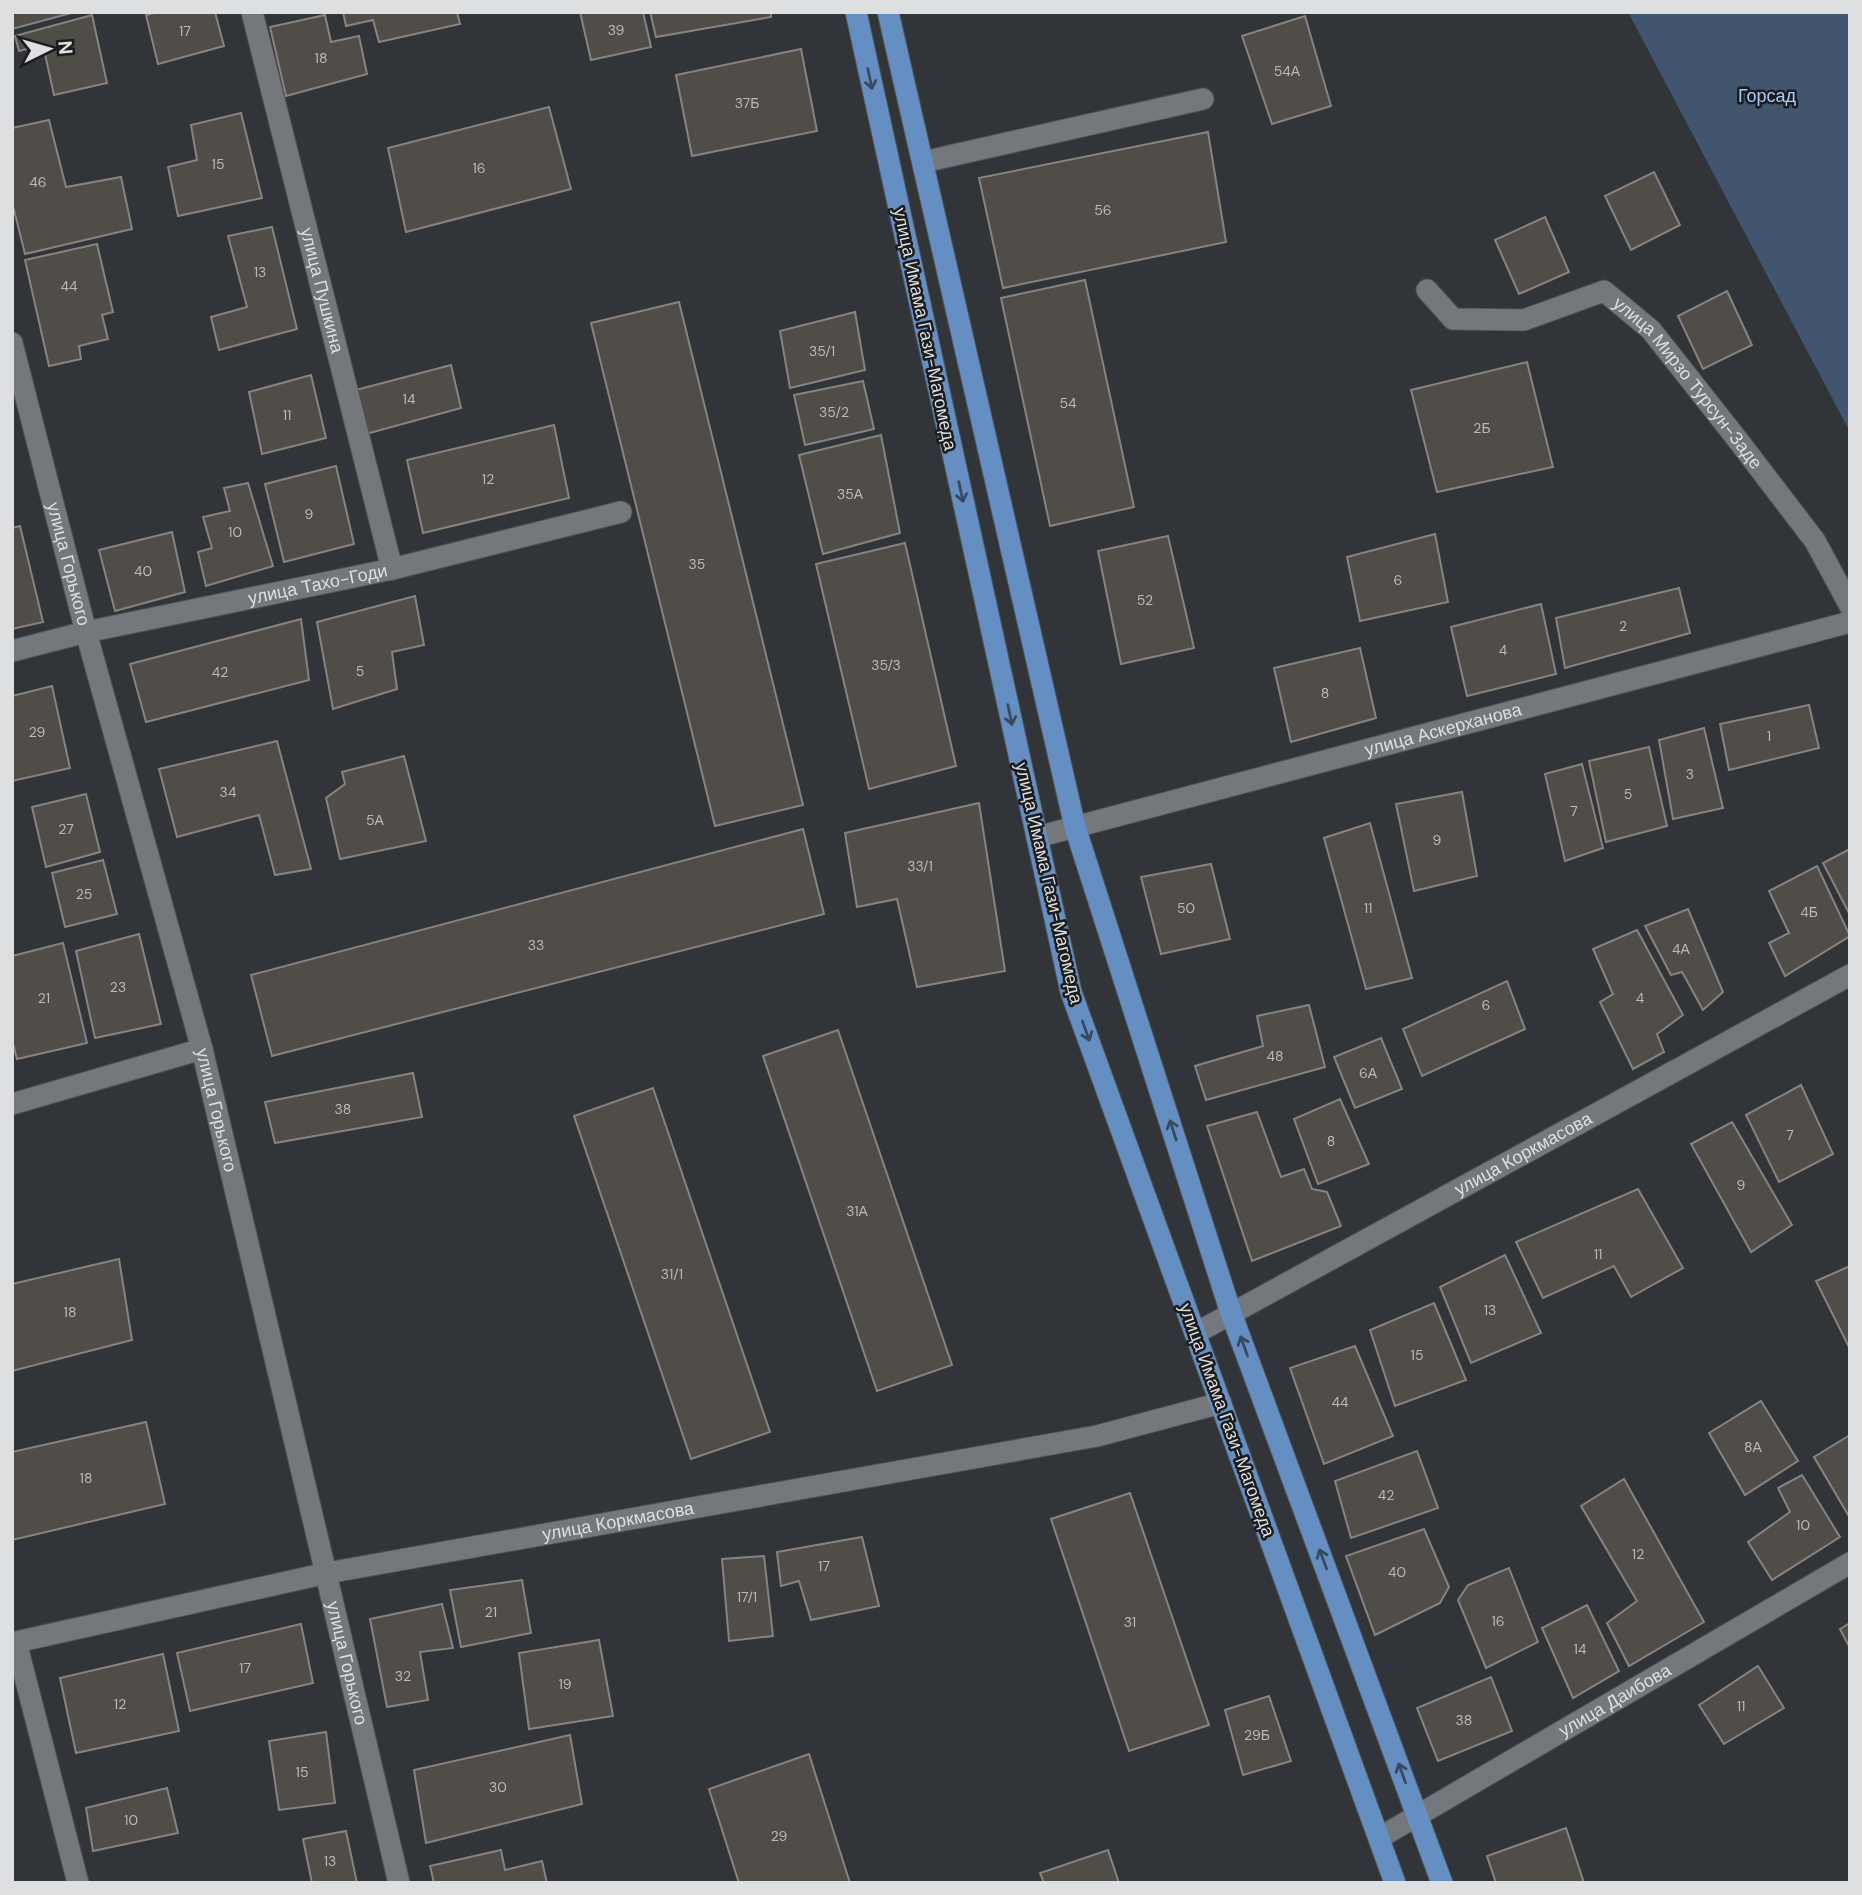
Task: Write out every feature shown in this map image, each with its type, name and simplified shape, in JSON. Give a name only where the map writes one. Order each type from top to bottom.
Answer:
[{"type":"main road","name":"улица Имама Гази-Магомеда","points":[[856,12],[1071,992],[1395,1883]]},
{"type":"main road","points":[[888,12],[1075,827],[1231,1313],[1442,1883]]},
{"type":"street","name":"улица Пушкина","points":[[252,12],[392,569]]},
{"type":"street","points":[[923,162],[1203,99]]},
{"type":"street","name":"улица Мирзо Турсун-Заде","points":[[1427,290],[1453,319],[1524,320],[1604,291],[1651,330],[1737,439],[1815,541],[1850,607]]},
{"type":"street","name":"улица Горького","points":[[12,343],[86,632],[202,1049],[399,1883]]},
{"type":"street","name":"улица Тахо-Годи","points":[[12,651],[86,632],[392,569],[621,512]]},
{"type":"street","name":"улица Аскерханова","points":[[1037,837],[1850,622]]},
{"type":"street","name":"улица Коркмасова","points":[[1196,1333],[1850,975]]},
{"type":"street","points":[[12,1104],[202,1049]]},
{"type":"street","name":"улица Коркмасова","points":[[78,1883],[16,1642],[327,1573],[1097,1436],[1221,1403]]},
{"type":"street","name":"улица Даибова","points":[[1379,1838],[1850,1563]]},
{"type":"green space","name":"Горсад","points":[[1628,12],[1850,12],[1850,432]]},
{"type":"building","points":[[12,12],[75,12],[12,29]]},
{"type":"building","points":[[158,12],[215,12],[224,46],[158,64],[146,15]]},
{"type":"building","points":[[343,12],[457,12],[460,24],[379,42],[373,20],[346,26]]},
{"type":"building","points":[[580,12],[643,12],[651,47],[591,60]]},
{"type":"building","points":[[650,12],[771,12],[771,17],[656,37]]},
{"type":"building","points":[[92,15],[107,83],[54,95],[43,45],[19,51],[15,36]]},
{"type":"building","points":[[325,15],[331,42],[359,36],[367,74],[286,96],[270,27]]},
{"type":"building","points":[[1305,16],[1331,106],[1272,124],[1242,36]]},
{"type":"building","points":[[801,49],[817,131],[692,156],[676,75]]},
{"type":"building","points":[[549,107],[571,189],[406,232],[388,148]]},
{"type":"building","points":[[241,113],[262,198],[178,216],[168,167],[197,160],[191,125]]},
{"type":"building","points":[[49,120],[66,187],[121,177],[132,229],[25,254],[12,202],[12,128]]},
{"type":"building","points":[[1208,132],[1226,242],[1003,288],[979,178]]},
{"type":"building","points":[[1654,172],[1680,225],[1631,250],[1605,196]]},
{"type":"building","points":[[1545,217],[1569,272],[1519,294],[1495,240]]},
{"type":"building","points":[[272,227],[297,329],[219,350],[211,317],[247,307],[228,236]]},
{"type":"building","points":[[97,244],[113,312],[102,315],[108,339],[79,346],[81,359],[49,366],[25,260]]},
{"type":"building","points":[[1085,280],[1134,507],[1050,526],[1001,298]]},
{"type":"building","points":[[1727,291],[1752,345],[1703,369],[1678,316]]},
{"type":"building","points":[[679,302],[803,805],[715,826],[591,323]]},
{"type":"building","points":[[855,312],[865,370],[790,388],[780,331]]},
{"type":"building","points":[[1527,362],[1553,467],[1437,492],[1411,390]]},
{"type":"building","points":[[451,365],[461,408],[366,434],[356,390]]},
{"type":"building","points":[[311,375],[326,438],[262,454],[249,392]]},
{"type":"building","points":[[863,381],[874,429],[805,445],[794,395]]},
{"type":"building","points":[[554,425],[569,498],[423,533],[407,460]]},
{"type":"building","points":[[881,435],[900,533],[823,554],[799,455]]},
{"type":"building","points":[[336,466],[354,544],[284,562],[265,484]]},
{"type":"building","points":[[248,483],[273,566],[206,586],[198,552],[212,548],[203,517],[230,511],[224,488]]},
{"type":"building","points":[[20,526],[43,622],[12,629],[12,528]]},
{"type":"building","points":[[172,532],[185,592],[115,611],[99,550]]},
{"type":"building","points":[[1435,534],[1448,602],[1360,621],[1347,557]]},
{"type":"building","points":[[1168,536],[1194,648],[1121,664],[1098,551]]},
{"type":"building","points":[[905,543],[956,766],[869,789],[816,564]]},
{"type":"building","points":[[1679,588],[1690,633],[1565,668],[1556,618]]},
{"type":"building","points":[[415,596],[424,645],[392,652],[397,689],[333,709],[317,622]]},
{"type":"building","points":[[1541,604],[1556,674],[1467,696],[1451,627]]},
{"type":"building","points":[[301,619],[309,680],[146,722],[130,664]]},
{"type":"building","points":[[1360,648],[1376,718],[1291,742],[1274,668]]},
{"type":"building","points":[[52,686],[70,768],[12,781],[12,696]]},
{"type":"building","points":[[1809,705],[1819,748],[1729,770],[1720,724]]},
{"type":"building","points":[[1704,728],[1723,808],[1673,819],[1659,740]]},
{"type":"building","points":[[277,741],[311,869],[275,875],[259,815],[177,837],[159,769]]},
{"type":"building","points":[[1649,747],[1667,826],[1606,842],[1589,761]]},
{"type":"building","points":[[404,756],[426,841],[340,859],[326,798],[345,784],[342,772]]},
{"type":"building","points":[[1582,764],[1603,848],[1565,861],[1545,774]]},
{"type":"building","points":[[1462,792],[1477,876],[1414,891],[1396,804]]},
{"type":"building","points":[[86,794],[100,852],[46,867],[32,807]]},
{"type":"building","points":[[979,803],[1005,971],[917,987],[897,899],[857,907],[845,833]]},
{"type":"building","points":[[1370,823],[1412,978],[1366,989],[1324,838]]},
{"type":"building","points":[[803,829],[824,914],[272,1056],[251,975]]},
{"type":"building","points":[[1850,849],[1850,915],[1823,863]]},
{"type":"building","points":[[103,860],[117,914],[65,927],[52,873]]},
{"type":"building","points":[[1211,864],[1230,939],[1161,954],[1141,877]]},
{"type":"building","points":[[1817,866],[1850,936],[1785,976],[1769,943],[1789,933],[1769,891]]},
{"type":"building","points":[[1688,909],[1723,992],[1703,1010],[1682,972],[1671,975],[1645,926]]},
{"type":"building","points":[[1637,930],[1683,1015],[1657,1034],[1664,1052],[1633,1069],[1600,1002],[1613,994],[1593,949]]},
{"type":"building","points":[[139,934],[161,1024],[95,1038],[76,951]]},
{"type":"building","points":[[63,943],[87,1043],[17,1059],[12,1040],[12,956]]},
{"type":"building","points":[[1507,981],[1525,1029],[1422,1076],[1403,1029]]},
{"type":"building","points":[[1309,1005],[1325,1067],[1206,1100],[1195,1066],[1263,1046],[1257,1016]]},
{"type":"building","points":[[838,1030],[952,1365],[877,1391],[763,1056]]},
{"type":"building","points":[[1381,1038],[1402,1089],[1355,1108],[1334,1057]]},
{"type":"building","points":[[413,1073],[422,1117],[275,1143],[265,1102]]},
{"type":"building","points":[[1801,1085],[1833,1154],[1779,1182],[1746,1115]]},
{"type":"building","points":[[653,1088],[770,1432],[691,1459],[574,1116]]},
{"type":"building","points":[[1340,1099],[1369,1164],[1318,1184],[1294,1119]]},
{"type":"building","points":[[1257,1112],[1281,1177],[1304,1169],[1312,1189],[1327,1192],[1341,1226],[1252,1261],[1207,1126]]},
{"type":"building","points":[[1732,1122],[1792,1225],[1751,1252],[1691,1144]]},
{"type":"building","points":[[1638,1189],[1683,1268],[1631,1297],[1614,1266],[1543,1298],[1516,1242]]},
{"type":"building","points":[[1505,1255],[1541,1333],[1471,1363],[1440,1287]]},
{"type":"building","points":[[119,1259],[132,1340],[12,1371],[12,1284]]},
{"type":"building","points":[[1850,1266],[1850,1349],[1816,1281]]},
{"type":"building","points":[[1434,1303],[1466,1380],[1395,1406],[1370,1330]]},
{"type":"building","points":[[1355,1346],[1393,1436],[1324,1464],[1290,1368]]},
{"type":"building","points":[[1761,1401],[1798,1461],[1745,1495],[1709,1433]]},
{"type":"building","points":[[146,1422],[165,1504],[12,1540],[12,1452]]},
{"type":"building","points":[[1850,1435],[1850,1518],[1814,1457]]},
{"type":"building","points":[[1417,1451],[1438,1508],[1351,1538],[1335,1481]]},
{"type":"building","points":[[1802,1475],[1840,1537],[1772,1580],[1748,1542],[1790,1512],[1778,1488]]},
{"type":"building","points":[[1624,1479],[1704,1622],[1629,1666],[1607,1623],[1637,1601],[1581,1506]]},
{"type":"building","points":[[1130,1493],[1209,1725],[1129,1751],[1051,1519]]},
{"type":"building","points":[[1424,1529],[1449,1587],[1440,1603],[1375,1635],[1346,1556]]},
{"type":"building","points":[[862,1537],[879,1606],[811,1620],[799,1581],[781,1586],[777,1552]]},
{"type":"building","points":[[764,1556],[773,1636],[729,1641],[722,1559]]},
{"type":"building","points":[[1509,1568],[1538,1642],[1486,1668],[1458,1600],[1468,1585]]},
{"type":"building","points":[[522,1580],[531,1633],[461,1647],[450,1590]]},
{"type":"building","points":[[442,1604],[453,1648],[420,1652],[428,1700],[387,1707],[370,1619]]},
{"type":"building","points":[[1587,1605],[1619,1671],[1573,1698],[1542,1628]]},
{"type":"building","points":[[1850,1623],[1850,1648],[1840,1629]]},
{"type":"building","points":[[301,1624],[313,1683],[190,1711],[177,1653]]},
{"type":"building","points":[[599,1640],[613,1716],[529,1729],[519,1653]]},
{"type":"building","points":[[163,1654],[179,1731],[76,1753],[60,1678]]},
{"type":"building","points":[[1758,1666],[1784,1708],[1724,1744],[1699,1705]]},
{"type":"building","points":[[1491,1677],[1512,1731],[1438,1761],[1417,1708]]},
{"type":"building","points":[[1269,1696],[1291,1761],[1243,1775],[1225,1710]]},
{"type":"building","points":[[326,1732],[335,1803],[279,1810],[269,1741]]},
{"type":"building","points":[[570,1735],[582,1804],[426,1843],[414,1770]]},
{"type":"building","points":[[809,1754],[850,1883],[739,1883],[709,1789]]},
{"type":"building","points":[[167,1788],[178,1833],[93,1851],[86,1808]]},
{"type":"building","points":[[1566,1828],[1584,1883],[1496,1883],[1487,1856]]},
{"type":"building","points":[[346,1831],[357,1883],[312,1883],[303,1839]]},
{"type":"building","points":[[501,1850],[505,1870],[542,1861],[547,1883],[434,1883],[430,1866]]},
{"type":"building","points":[[1108,1850],[1119,1883],[1044,1883],[1040,1873]]}]
